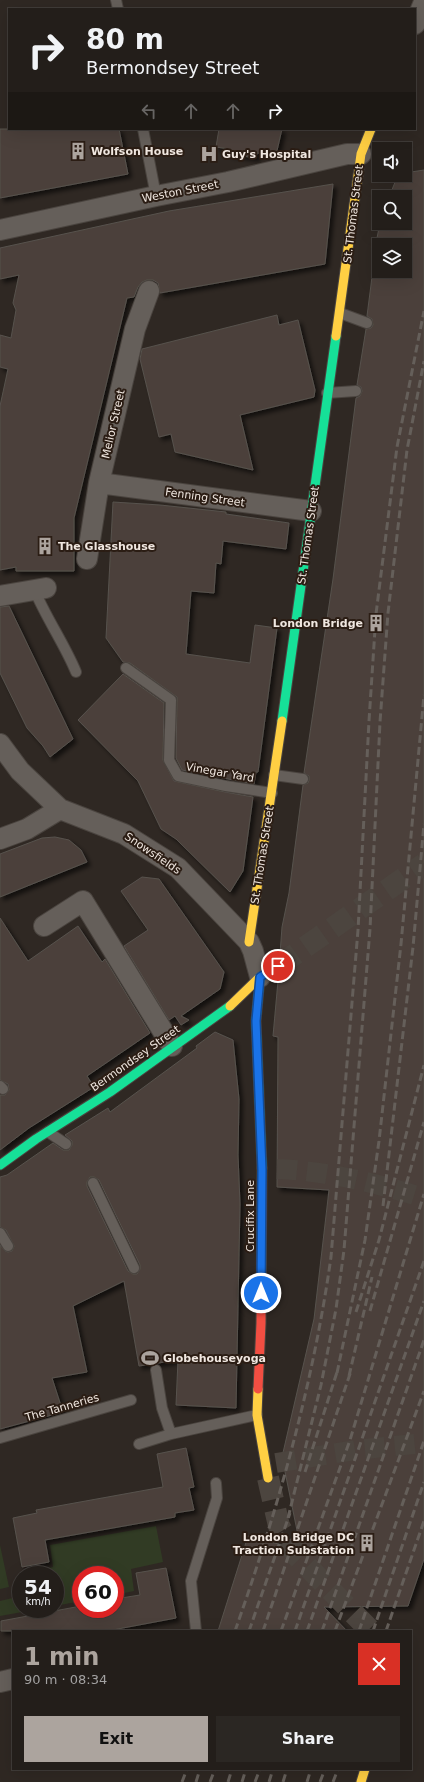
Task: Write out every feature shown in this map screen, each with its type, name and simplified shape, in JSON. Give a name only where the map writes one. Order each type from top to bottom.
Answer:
[{"type":"main road","name":"St. Thomas Street","points":[[249,942],[272,793],[361,154],[371,130]]},
{"type":"main road","name":"Bermondsey Street","points":[[0,1165],[33,1135],[48,1132],[110,1092],[232,1004],[260,977],[278,966]]},
{"type":"main road","name":"Crucifix Lane","points":[[260,977],[256,1021],[269,1170],[257,1415],[269,1468]]},
{"type":"main road","points":[[361,1782],[365,1770]]},
{"type":"street","points":[[416,22],[424,2]]},
{"type":"street","name":"Weston Street","points":[[0,230],[163,200],[228,182],[347,154],[361,154]]},
{"type":"street","name":"Melior Street","points":[[87,559],[99,483],[135,329],[149,291]]},
{"type":"street","name":"Fenning Street","points":[[99,483],[311,511]]},
{"type":"street","points":[[0,596],[40,588]]},
{"type":"street","name":"Snowsfields","points":[[0,744],[20,770],[60,809],[124,834],[178,868],[249,942],[260,977]]},
{"type":"street","points":[[0,838],[27,830],[60,809]]},
{"type":"street","points":[[44,926],[83,901],[172,1046]]},
{"type":"street","points":[[0,1682],[12,1679]]},
{"type":"lane","points":[[143,130],[163,200]]},
{"type":"lane","points":[[340,313],[366,323]]},
{"type":"lane","points":[[327,393],[356,391]]},
{"type":"lane","points":[[40,588],[42,608],[64,645],[76,672]]},
{"type":"lane","name":"Vinegar Yard","points":[[126,668],[171,700],[169,760],[178,776],[226,786],[272,793]]},
{"type":"lane","points":[[274,775],[304,779]]},
{"type":"lane","points":[[48,1132],[66,1144]]},
{"type":"lane","points":[[93,1184],[134,1268]]},
{"type":"lane","points":[[0,1233],[8,1246]]},
{"type":"lane","points":[[156,1370],[162,1408],[171,1434]]},
{"type":"lane","name":"The Tanneries","points":[[0,1438],[131,1400]]},
{"type":"lane","points":[[139,1444],[171,1434],[257,1415]]},
{"type":"lane","points":[[196,1630],[191,1581],[217,1498],[216,1483]]},
{"type":"green space","points":[[156,1526],[163,1562],[131,1569],[134,1591],[124,1593],[124,1566],[72,1566],[72,1603],[64,1604],[64,1566],[53,1566],[50,1545]]},
{"type":"green space","points":[[0,1545],[9,1587],[0,1589]]},
{"type":"green space","points":[[12,1598],[12,1614],[0,1616],[0,1601]]},
{"type":"building","name":"Wolfson House","points":[[0,129],[119,130],[128,174],[0,198]]},
{"type":"building","points":[[219,130],[282,130],[276,155],[257,153],[256,158],[229,154],[229,149],[216,147]]},
{"type":"building","name":"London Bridge","points":[[424,170],[424,1559],[408,1606],[324,1607],[346,1630],[218,1630],[248,1536],[301,1550],[282,1457],[314,1319],[329,1190],[277,1187],[278,1037],[273,1036],[278,981],[289,972],[290,966],[288,959],[284,955],[280,954],[282,927],[289,893],[303,785],[308,783],[309,780],[309,776],[304,773],[333,579],[356,398],[360,396],[362,391],[361,387],[357,385],[366,329],[371,328],[373,325],[372,319],[367,316],[372,277],[412,278],[412,238],[377,238],[379,230],[412,230],[412,190],[392,190],[395,182],[412,182],[412,172]]},
{"type":"building","points":[[333,184],[325,264],[160,293],[158,283],[153,280],[147,280],[142,282],[138,287],[134,297],[127,298],[74,518],[74,571],[16,571],[16,567],[0,570],[0,406],[8,369],[0,367],[0,335],[11,338],[16,310],[13,303],[19,275],[0,279],[0,248],[169,211]]},
{"type":"building","points":[[277,315],[279,325],[298,320],[315,390],[314,397],[240,415],[253,470],[175,452],[171,434],[159,437],[140,359],[142,349]]},
{"type":"building","points":[[113,502],[226,512],[226,514],[289,523],[286,549],[223,541],[221,564],[216,563],[214,593],[191,591],[186,654],[250,663],[255,625],[277,628],[258,772],[256,772],[254,784],[182,770],[176,758],[177,697],[130,663],[123,662],[106,638]]},
{"type":"building","points":[[9,606],[73,739],[50,757],[43,746],[27,728],[0,673],[0,607]]},
{"type":"building","points":[[123,674],[164,703],[163,760],[174,781],[253,797],[243,871],[230,892],[176,839],[161,829],[138,781],[78,720]]},
{"type":"building","points":[[55,837],[69,840],[81,850],[87,862],[0,897],[0,854],[42,838]]},
{"type":"building","points":[[142,877],[159,879],[224,972],[220,989],[181,1016],[189,1020],[181,1025],[175,1016],[169,1020],[124,946],[148,930],[121,891]]},
{"type":"building","points":[[0,918],[28,961],[78,926],[102,962],[105,959],[150,1033],[87,1076],[94,1087],[29,1128],[0,1150],[0,1095],[5,1095],[9,1090],[8,1084],[0,1080]]},
{"type":"building","points":[[215,1032],[233,1040],[239,1099],[238,1155],[240,1204],[236,1408],[176,1405],[178,1360],[139,1366],[124,1281],[73,1306],[87,1372],[52,1378],[63,1412],[0,1429],[0,1245],[5,1251],[8,1252],[12,1251],[14,1246],[6,1230],[0,1227],[0,1177],[7,1175],[53,1143],[63,1150],[69,1150],[72,1145],[72,1141],[65,1135],[108,1108],[110,1112],[197,1048],[196,1046]],"holes":[[[90,1177],[94,1177],[99,1180],[140,1265],[140,1269],[137,1274],[133,1274],[128,1271],[87,1186],[87,1182]]]},
{"type":"building","points":[[186,1448],[194,1487],[189,1488],[194,1510],[175,1513],[175,1517],[45,1540],[49,1562],[22,1566],[13,1518],[37,1513],[36,1510],[163,1487],[157,1454]]},
{"type":"building","points":[[166,1568],[176,1618],[112,1630],[1,1631],[1,1621],[17,1618],[64,1618],[64,1609],[72,1608],[72,1618],[124,1618],[124,1598],[140,1595],[136,1573]]},
{"type":"tunnel","points":[[278,966],[424,864]]},
{"type":"tunnel","points":[[277,1169],[333,1175],[388,1187],[424,1198]]},
{"type":"tunnel","points":[[276,1463],[355,1450],[424,1443]]},
{"type":"tunnel","points":[[268,1478],[279,1526],[297,1556],[370,1630]]},
{"type":"railway","points":[[235,1630],[280,1493],[304,1399],[331,1257],[358,930],[376,614],[397,447],[424,311]]},
{"type":"railway","points":[[288,1518],[321,1385],[336,1309],[344,1250],[370,929],[380,722],[388,613],[407,450],[424,361]]},
{"type":"railway","points":[[337,1373],[365,1240],[379,1141],[401,944],[424,695]]},
{"type":"railway","points":[[383,1206],[413,947],[424,824]]},
{"type":"railway","points":[[356,1312],[379,1240],[424,1065]]},
{"type":"railway","points":[[370,1311],[424,1122]]},
{"type":"railway","points":[[281,1630],[350,1440],[424,1194]]},
{"type":"railway","points":[[295,1630],[424,1261]]},
{"type":"railway","points":[[349,1376],[372,1277]]},
{"type":"railway","points":[[307,1630],[424,1301]]},
{"type":"railway","points":[[322,1630],[424,1340]]},
{"type":"railway","points":[[305,1472],[338,1369]]},
{"type":"railway","points":[[263,1630],[351,1371]]},
{"type":"railway","points":[[335,1630],[424,1391]]},
{"type":"railway","points":[[359,1630],[424,1441]]},
{"type":"railway","points":[[373,1630],[424,1482]]},
{"type":"railway","points":[[249,1630],[290,1513]]},
{"type":"railway","points":[[386,1630],[424,1521]]},
{"type":"railway","points":[[182,1782],[187,1770]]},
{"type":"railway","points":[[196,1782],[200,1770]]},
{"type":"railway","points":[[210,1782],[215,1770]]},
{"type":"railway","points":[[228,1782],[232,1770]]},
{"type":"railway","points":[[242,1782],[246,1770]]},
{"type":"railway","points":[[255,1782],[260,1770]]},
{"type":"railway","points":[[269,1782],[273,1770]]},
{"type":"railway","points":[[283,1782],[287,1770]]},
{"type":"railway","points":[[307,1782],[311,1770]]},
{"type":"railway","points":[[320,1782],[325,1770]]},
{"type":"railway","points":[[333,1782],[338,1770]]},
{"type":"traffic: fast","points":[[282,721],[336,336]]},
{"type":"traffic: fast","points":[[260,977],[256,1021],[262,1168]]},
{"type":"traffic: fast","points":[[0,1165],[36,1139],[110,1092],[230,1006]]},
{"type":"traffic: slow","points":[[336,336],[361,154],[371,130]]},
{"type":"traffic: slow","points":[[249,942],[282,721]]},
{"type":"traffic: slow","points":[[230,1006],[260,977],[278,966]]},
{"type":"traffic: slow","points":[[258,1389],[257,1415],[268,1478]]},
{"type":"traffic: slow","points":[[361,1782],[365,1770]]},
{"type":"traffic: jam","points":[[258,1389],[261,1323],[262,1168]]},
{"type":"place","name":"Wolfson House","points":[[78,151]]},
{"type":"place","name":"Guy's Hospital","points":[[209,154]]},
{"type":"place","name":"The Glasshouse","points":[[45,546]]},
{"type":"place","name":"London Bridge","points":[[376,623]]},
{"type":"place","name":"Globehouseyoga","points":[[150,1358]]},
{"type":"place","name":"London Bridge DC Traction Substation","points":[[367,1543]]},
{"type":"route","points":[[261,1293],[262,1170],[256,1021],[260,977],[278,966]]}]
